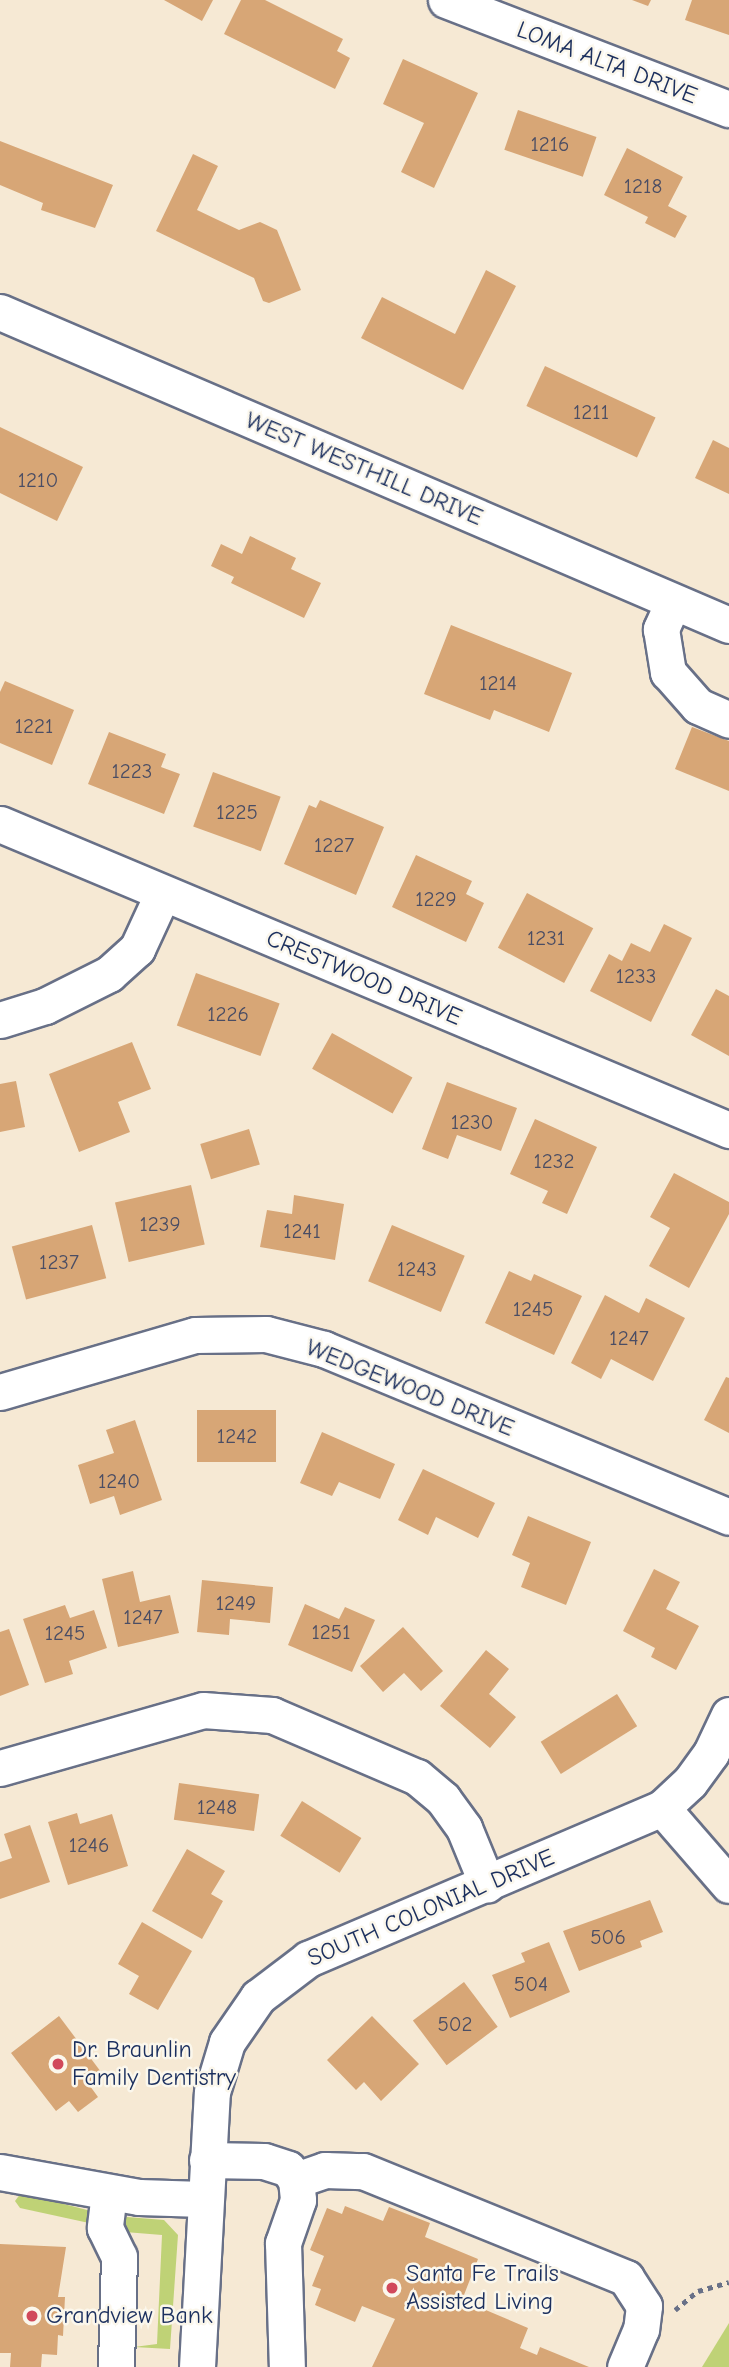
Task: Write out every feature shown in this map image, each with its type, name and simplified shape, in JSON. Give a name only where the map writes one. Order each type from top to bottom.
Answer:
[{"type":"street","name":"LOMA ALTA DRIVE","points":[[446,0],[729,109]]},
{"type":"street","name":"WEST WESTHILL DRIVE","points":[[0,312],[729,625]]},
{"type":"street","points":[[673,602],[661,629],[668,672],[698,706],[729,720]]},
{"type":"street","name":"CRESTWOOD DRIVE","points":[[0,824],[162,895],[729,1130]]},
{"type":"street","points":[[0,1020],[45,1006],[109,974],[137,949],[162,895]]},
{"type":"street","name":"WEDGEWOOD DRIVE","points":[[0,1392],[195,1335],[231,1331],[266,1334],[324,1349],[729,1517]]},
{"type":"street","points":[[0,1768],[203,1710],[272,1715],[417,1777],[443,1799],[464,1828],[487,1884]]},
{"type":"street","name":"SOUTH COLONIAL DRIVE","points":[[198,2367],[203,2199],[217,2068],[227,2042],[258,1997],[308,1959],[662,1808],[691,1782],[711,1753],[729,1715]]},
{"type":"street","points":[[662,1808],[729,1885]]},
{"type":"street","points":[[207,2160],[271,2163],[288,2169],[296,2180],[299,2200],[284,2243],[286,2367]]},
{"type":"street","points":[[296,2180],[325,2170],[363,2171],[626,2278],[645,2306],[641,2329],[625,2367]]},
{"type":"street","points":[[0,2172],[109,2193],[203,2199]]},
{"type":"street","points":[[109,2193],[105,2228],[119,2257],[116,2367]]},
{"type":"path","points":[[669,2319],[698,2291],[729,2282]]},
{"type":"green space","points":[[21,2193],[91,2211],[89,2223],[20,2208],[15,2201]]},
{"type":"green space","points":[[127,2217],[164,2220],[178,2235],[170,2349],[134,2347],[157,2344],[162,2235],[125,2232],[121,2223]]},
{"type":"green space","points":[[729,2323],[729,2367],[702,2367]]},
{"type":"building","points":[[164,0],[213,0],[202,21]]},
{"type":"building","points":[[241,0],[265,0],[343,39],[337,51],[350,58],[335,89],[224,34]]},
{"type":"building","points":[[632,0],[651,0],[648,6]]},
{"type":"building","points":[[692,0],[729,0],[729,35],[685,20]]},
{"type":"building","points":[[403,59],[478,93],[434,188],[401,172],[424,123],[383,104]]},
{"type":"building","points":[[518,110],[596,137],[583,177],[504,150]]},
{"type":"building","points":[[0,141],[113,185],[95,228],[41,210],[43,203],[0,185]]},
{"type":"building","points":[[627,148],[683,177],[668,206],[687,216],[675,238],[645,223],[648,217],[604,195]]},
{"type":"building","points":[[193,154],[218,166],[197,210],[239,230],[260,222],[277,230],[301,290],[269,303],[263,301],[254,278],[156,231]]},
{"type":"building","points":[[486,270],[516,286],[463,390],[361,338],[382,297],[455,334]]},
{"type":"building","points":[[545,366],[656,418],[637,457],[526,406]]},
{"type":"building","points":[[0,427],[83,467],[57,521],[0,493]]},
{"type":"building","points":[[713,440],[729,448],[729,494],[695,478]]},
{"type":"building","points":[[250,536],[296,558],[291,569],[321,583],[304,618],[231,583],[234,577],[211,566],[221,544],[242,554]]},
{"type":"building","points":[[451,625],[572,673],[549,732],[494,710],[490,720],[424,694]]},
{"type":"building","points":[[5,681],[74,710],[52,765],[0,743],[0,692]]},
{"type":"building","points":[[692,727],[729,741],[729,791],[675,769]]},
{"type":"building","points":[[109,732],[166,754],[161,767],[180,774],[164,814],[88,784]]},
{"type":"building","points":[[213,772],[281,797],[261,851],[193,827]]},
{"type":"building","points":[[320,800],[384,827],[356,895],[284,864],[309,805],[316,808]]},
{"type":"building","points":[[416,855],[472,881],[466,894],[484,903],[466,942],[392,907]]},
{"type":"building","points":[[527,893],[593,928],[564,983],[498,948]]},
{"type":"building","points":[[664,924],[692,938],[651,1022],[590,991],[609,954],[622,961],[631,943],[650,952]]},
{"type":"building","points":[[196,973],[280,1003],[260,1056],[177,1026]]},
{"type":"building","points":[[716,989],[729,996],[729,1056],[691,1035]]},
{"type":"building","points":[[332,1033],[412,1078],[393,1113],[312,1069]]},
{"type":"building","points":[[132,1042],[151,1089],[118,1102],[130,1132],[79,1152],[49,1074]]},
{"type":"building","points":[[16,1081],[25,1127],[0,1132],[0,1084]]},
{"type":"building","points":[[447,1082],[517,1108],[501,1151],[457,1135],[448,1159],[422,1149]]},
{"type":"building","points":[[535,1119],[597,1147],[567,1214],[542,1203],[548,1191],[510,1174]]},
{"type":"building","points":[[249,1129],[260,1164],[211,1179],[200,1144]]},
{"type":"building","points":[[674,1173],[729,1202],[729,1214],[689,1288],[649,1266],[670,1228],[650,1217]]},
{"type":"building","points":[[191,1185],[205,1244],[129,1262],[115,1203]]},
{"type":"building","points":[[294,1195],[344,1204],[335,1260],[260,1247],[267,1210],[292,1214]]},
{"type":"building","points":[[92,1225],[106,1278],[26,1300],[12,1246]]},
{"type":"building","points":[[392,1225],[465,1256],[441,1312],[368,1281]]},
{"type":"building","points":[[509,1271],[531,1281],[534,1274],[582,1296],[554,1355],[485,1323]]},
{"type":"building","points":[[605,1295],[639,1313],[646,1298],[685,1318],[653,1381],[611,1359],[601,1379],[571,1363]]},
{"type":"building","points":[[726,1377],[729,1378],[729,1433],[704,1420]]},
{"type":"building","points":[[197,1410],[276,1410],[276,1462],[197,1462]]},
{"type":"building","points":[[135,1420],[162,1500],[120,1515],[114,1496],[90,1504],[78,1465],[114,1453],[106,1430]]},
{"type":"building","points":[[322,1432],[395,1464],[380,1499],[339,1482],[332,1496],[300,1483]]},
{"type":"building","points":[[423,1469],[495,1503],[478,1538],[436,1517],[428,1535],[398,1520]]},
{"type":"building","points":[[528,1516],[591,1542],[566,1605],[521,1587],[530,1563],[512,1555]]},
{"type":"building","points":[[654,1569],[680,1582],[666,1609],[699,1626],[676,1670],[651,1657],[655,1648],[623,1631]]},
{"type":"building","points":[[133,1571],[140,1602],[170,1595],[179,1633],[118,1647],[102,1579]]},
{"type":"building","points":[[202,1580],[273,1587],[270,1623],[230,1619],[229,1635],[197,1632]]},
{"type":"building","points":[[305,1604],[339,1619],[345,1607],[375,1620],[352,1672],[288,1645]]},
{"type":"building","points":[[65,1605],[70,1618],[94,1610],[107,1648],[69,1661],[73,1674],[45,1683],[23,1619]]},
{"type":"building","points":[[403,1627],[443,1671],[421,1691],[404,1673],[383,1692],[360,1666]]},
{"type":"building","points":[[9,1629],[29,1685],[0,1696],[0,1632]]},
{"type":"building","points":[[486,1650],[509,1669],[489,1694],[516,1717],[490,1748],[440,1706]]},
{"type":"building","points":[[617,1694],[637,1726],[561,1774],[541,1742]]},
{"type":"building","points":[[179,1783],[259,1794],[254,1831],[174,1820]]},
{"type":"building","points":[[302,1801],[361,1838],[340,1873],[280,1836]]},
{"type":"building","points":[[77,1813],[80,1824],[112,1814],[128,1866],[68,1885],[48,1822]]},
{"type":"building","points":[[30,1825],[50,1882],[0,1899],[0,1862],[12,1858],[4,1834]]},
{"type":"building","points":[[187,1849],[225,1871],[211,1894],[223,1901],[202,1939],[152,1911]]},
{"type":"building","points":[[650,1900],[663,1932],[640,1941],[642,1947],[579,1971],[563,1931]]},
{"type":"building","points":[[142,1922],[192,1951],[158,2010],[129,1994],[139,1976],[118,1964]]},
{"type":"building","points":[[549,1942],[570,1992],[510,2018],[492,1975],[525,1962],[521,1953]]},
{"type":"building","points":[[464,1982],[498,2027],[447,2065],[413,2021]]},
{"type":"building","name":"Dr. Braunlin Family Dentistry","points":[[59,2016],[104,2076],[90,2086],[98,2097],[78,2112],[69,2101],[56,2111],[11,2053]]},
{"type":"building","points":[[372,2016],[419,2064],[381,2101],[364,2082],[356,2090],[327,2060]]},
{"type":"building","name":"Santa Fe Trails Assisted Living","points":[[345,2206],[383,2221],[389,2207],[430,2223],[425,2237],[478,2259],[462,2300],[528,2328],[520,2348],[537,2355],[540,2347],[589,2367],[372,2367],[395,2319],[362,2306],[355,2322],[315,2305],[321,2289],[312,2286],[324,2256],[310,2250],[327,2208],[342,2214]]},
{"type":"building","name":"Grandview Bank","points":[[0,2244],[66,2247],[58,2297],[65,2297],[63,2336],[58,2335],[57,2355],[42,2354],[41,2367],[10,2367],[11,2353],[0,2353]]},
{"type":"place","name":"Dr. Braunlin Family Dentistry","points":[[58,2064]]},
{"type":"place","name":"Santa Fe Trails Assisted Living","points":[[392,2288]]},
{"type":"place","name":"Grandview Bank","points":[[32,2316]]}]
